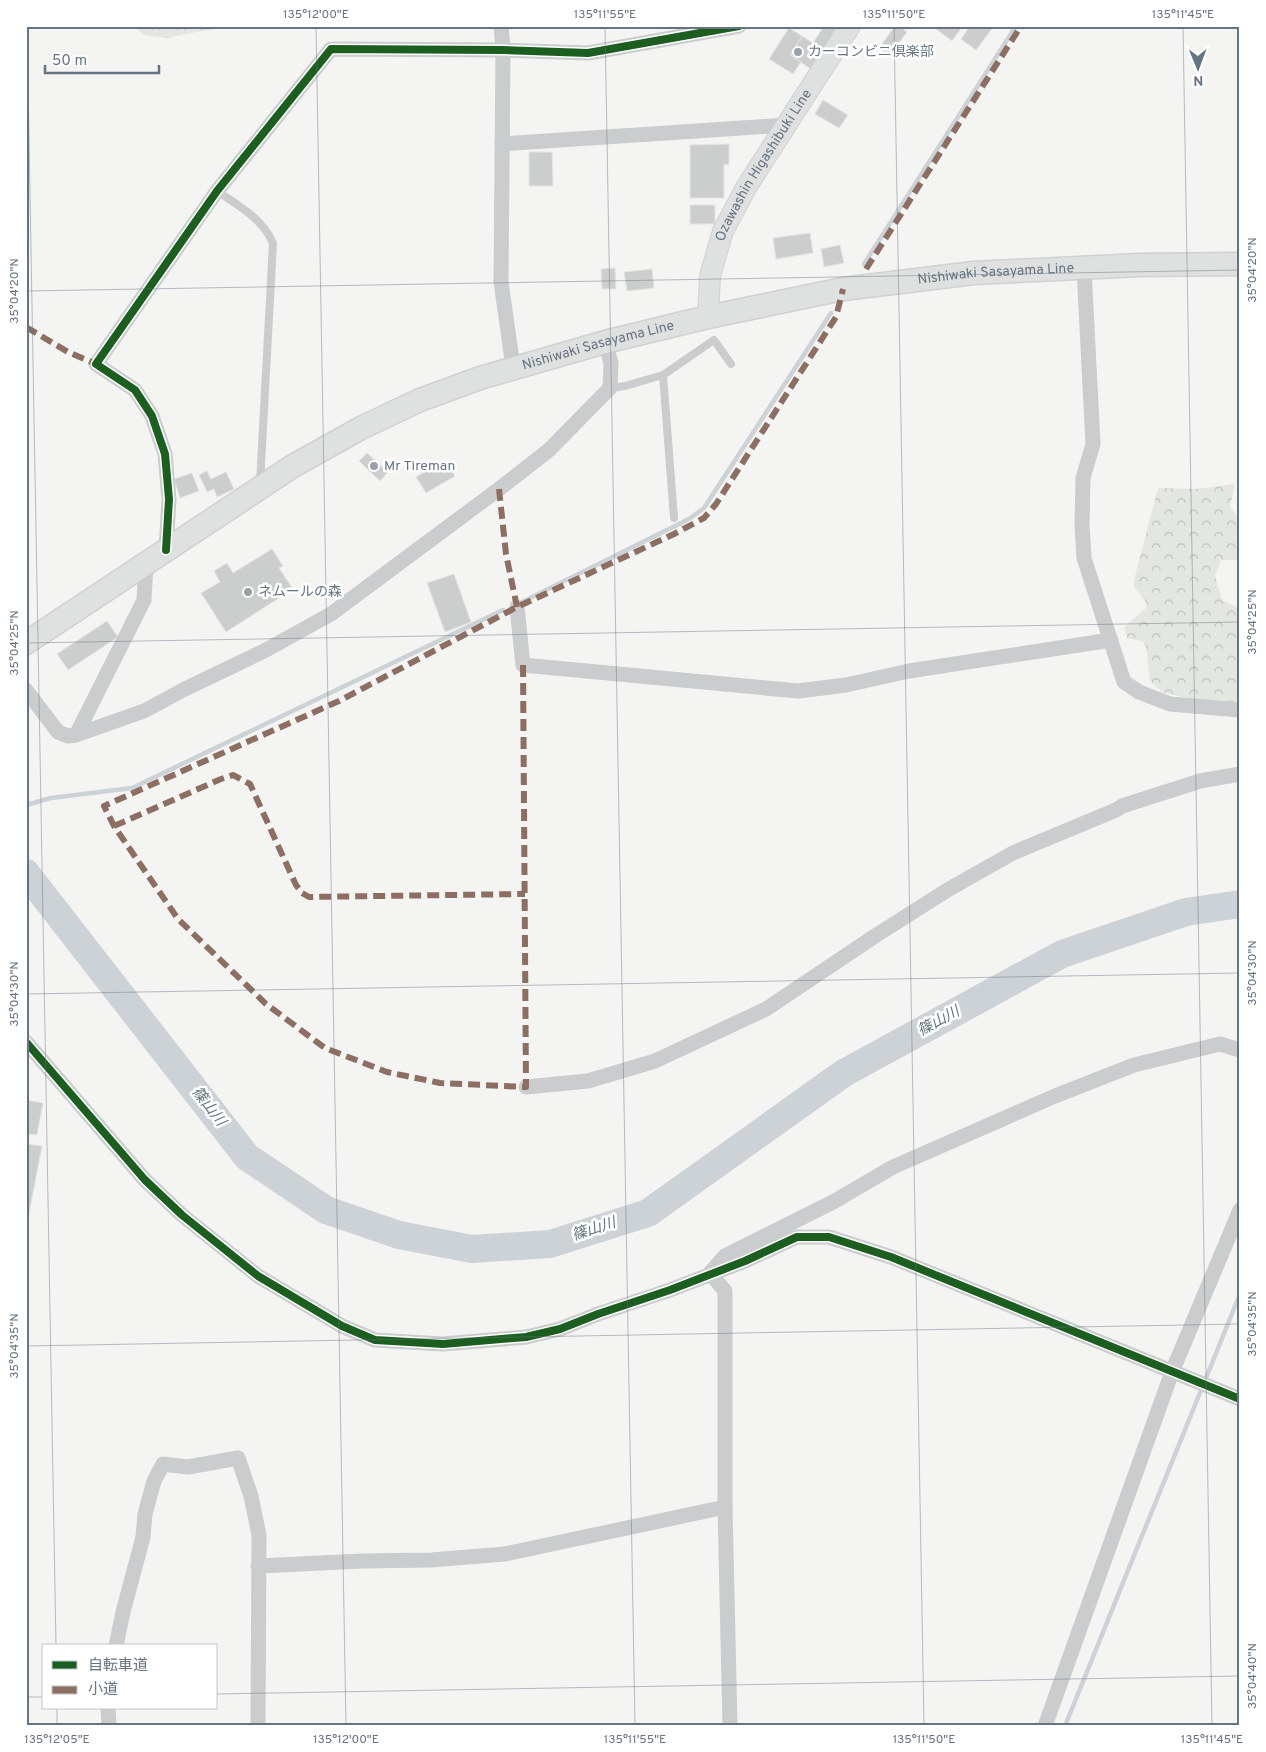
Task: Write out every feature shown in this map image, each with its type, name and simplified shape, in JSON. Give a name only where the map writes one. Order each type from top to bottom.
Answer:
[{"type":"main road","name":"Ozawashin Higashibuki Line","points":[[708,317],[710,276],[723,231],[748,186],[850,26]]},
{"type":"main road","name":"Nishiwaki Sasayama Line","points":[[26,643],[293,466],[361,428],[420,400],[513,367],[708,317],[843,289],[917,278],[974,273],[1140,265],[1240,264]]},
{"type":"street","points":[[501,26],[503,50],[501,282],[513,367]]},
{"type":"street","points":[[166,550],[169,498],[165,454],[152,416],[135,390],[96,364],[217,191],[331,49],[588,52],[739,26]]},
{"type":"street","points":[[502,144],[787,125]]},
{"type":"street","points":[[1084,268],[1094,444],[1083,478],[1082,525],[1084,558],[1124,682],[1139,692],[1170,704],[1240,710]]},
{"type":"street","points":[[26,690],[58,732],[68,736],[76,735],[144,711],[266,650],[331,614],[549,450],[610,388],[611,363],[605,342]]},
{"type":"street","points":[[76,735],[144,600],[146,563]]},
{"type":"street","points":[[517,607],[523,665],[798,691],[846,685],[909,671],[1111,640]]},
{"type":"street","points":[[526,1087],[588,1081],[655,1061],[766,1009],[941,895],[1013,853],[1122,806],[1200,781],[1240,774]]},
{"type":"street","points":[[26,1042],[145,1180],[182,1215],[258,1276],[342,1326],[375,1340],[443,1344],[526,1337],[560,1329],[670,1290],[745,1261],[797,1237],[829,1237],[890,1257],[1240,1399]]},
{"type":"street","points":[[710,1273],[725,1256],[833,1202],[893,1167],[1054,1096],[1134,1065],[1220,1044],[1240,1050]]},
{"type":"street","points":[[1045,1726],[1172,1372],[1240,1210]]},
{"type":"street","points":[[710,1273],[724,1291],[725,1507],[730,1726]]},
{"type":"street","points":[[116,1644],[122,1612],[143,1537],[145,1514],[154,1481],[163,1464],[188,1467],[238,1458],[259,1534],[258,1726]]},
{"type":"street","points":[[258,1566],[431,1560],[505,1554],[725,1507]]},
{"type":"street","points":[[108,1710],[108,1726]]},
{"type":"lane","points":[[217,191],[257,218],[269,233],[273,243],[260,488]]},
{"type":"lane","points":[[610,388],[625,386],[663,375],[714,340],[731,364]]},
{"type":"lane","points":[[663,375],[674,518]]},
{"type":"green space","points":[[133,26],[216,26],[213,29],[165,38],[144,35]]},
{"type":"green space","points":[[1235,484],[1230,507],[1240,519],[1240,560],[1221,560],[1215,576],[1222,600],[1240,609],[1240,702],[1216,706],[1162,692],[1150,681],[1146,647],[1143,642],[1127,638],[1124,627],[1146,608],[1146,602],[1134,587],[1134,580],[1158,488],[1196,489]]},
{"type":"building","points":[[824,26],[829,26],[839,32],[814,71],[790,55],[802,36],[813,43]]},
{"type":"building","points":[[895,26],[899,26],[907,32],[889,56],[879,48]]},
{"type":"building","points":[[932,26],[963,26],[952,41]]},
{"type":"building","points":[[970,26],[994,26],[976,50],[961,39]]},
{"type":"building","points":[[789,28],[802,36],[790,55],[801,62],[793,74],[769,59]]},
{"type":"building","points":[[823,100],[848,115],[839,128],[815,114]]},
{"type":"building","points":[[729,144],[729,165],[724,164],[724,198],[690,198],[690,145]]},
{"type":"building","points":[[529,152],[552,152],[553,186],[529,186]]},
{"type":"building","points":[[690,205],[715,205],[715,224],[690,224]]},
{"type":"building","points":[[810,233],[813,253],[776,259],[773,238]]},
{"type":"building","points":[[840,245],[844,263],[824,267],[821,249]]},
{"type":"building","points":[[615,268],[616,289],[602,289],[601,269]]},
{"type":"building","points":[[652,269],[654,288],[627,291],[624,272]]},
{"type":"building","points":[[367,453],[388,472],[380,481],[359,461]]},
{"type":"building","points":[[445,460],[455,476],[426,493],[416,477]]},
{"type":"building","points":[[207,471],[211,479],[226,472],[234,489],[217,497],[214,489],[207,492],[199,475]]},
{"type":"building","points":[[192,473],[199,491],[180,498],[174,479]]},
{"type":"building","points":[[272,549],[283,566],[279,568],[293,589],[226,632],[201,593],[220,582],[214,571],[227,563],[233,573]]},
{"type":"building","points":[[454,574],[471,622],[445,632],[427,583]]},
{"type":"building","points":[[107,621],[118,637],[68,670],[57,654]]},
{"type":"building","points":[[26,1100],[43,1103],[37,1135],[26,1134]]},
{"type":"building","points":[[26,1144],[42,1146],[26,1229]]},
{"type":"waterway","points":[[864,264],[1016,26]]},
{"type":"waterway","points":[[518,604],[689,519],[704,508],[831,313]]},
{"type":"waterway","points":[[26,805],[51,798],[132,788],[503,610]]},
{"type":"waterway","name":"篠山川","points":[[26,873],[247,1157],[326,1210],[399,1235],[472,1249],[550,1244],[648,1213],[844,1073],[1062,954],[1186,912],[1240,904]]},
{"type":"waterway","points":[[1065,1726],[1240,1294]]},
{"type":"marked path","points":[[866,269],[1021,26]]},
{"type":"marked path","points":[[523,665],[526,1087],[440,1083],[387,1072],[325,1048],[266,1004],[178,919],[114,826],[104,806],[339,701],[517,607],[674,534],[704,518],[716,504],[836,317],[843,289]]},
{"type":"marked path","points":[[26,327],[68,352],[96,364]]},
{"type":"marked path","points":[[499,489],[506,554],[517,607]]},
{"type":"marked path","points":[[114,826],[233,775],[250,784],[296,885],[302,893],[309,897],[525,894]]},
{"type":"cycle path","points":[[166,550],[169,499],[165,454],[152,416],[135,390],[96,364],[217,191],[331,49],[503,50],[588,53],[739,26]]},
{"type":"cycle path","points":[[26,1042],[145,1180],[182,1215],[258,1276],[342,1326],[375,1340],[443,1344],[526,1337],[560,1329],[670,1290],[745,1261],[797,1237],[829,1237],[891,1257],[1240,1399]]},
{"type":"place","name":"カーコンビニ倶楽部","points":[[798,52]]},
{"type":"place","name":"Mr Tireman","points":[[374,466]]},
{"type":"place","name":"ネムールの森","points":[[248,592]]}]
